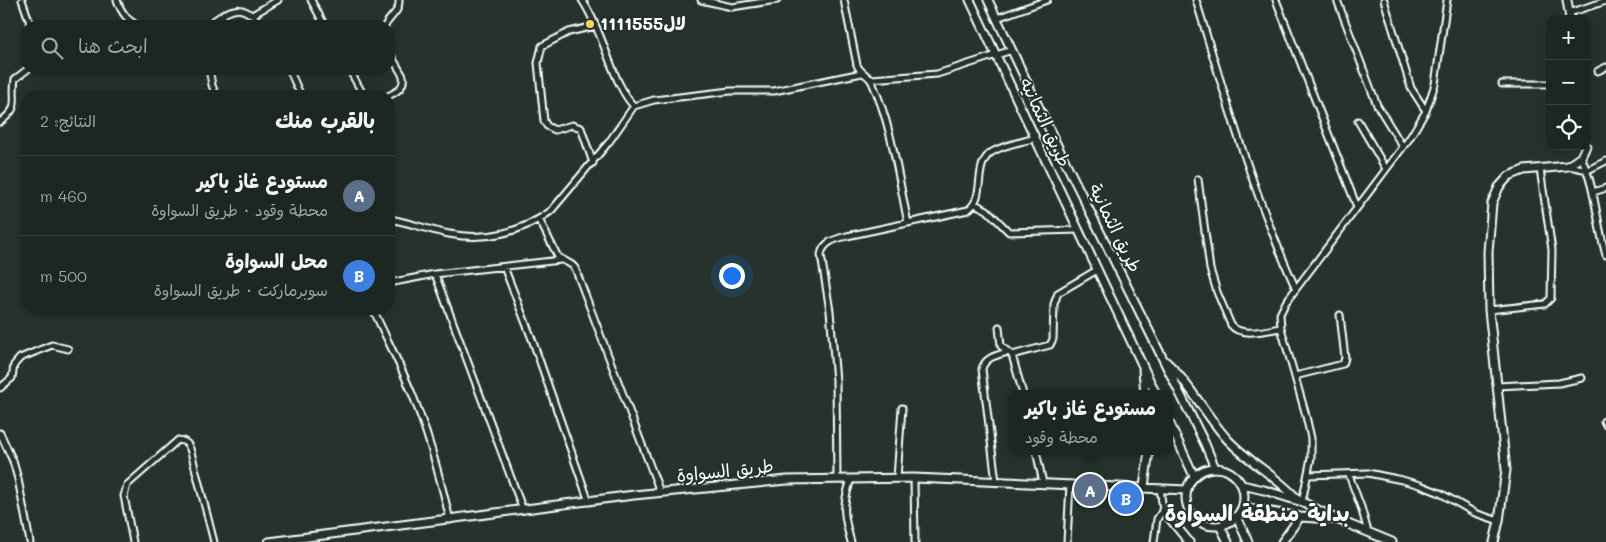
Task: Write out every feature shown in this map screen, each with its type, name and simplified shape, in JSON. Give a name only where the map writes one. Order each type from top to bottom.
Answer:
[{"type":"street","points":[[22,0],[29,20]]},
{"type":"street","points":[[116,0],[121,12],[130,20]]},
{"type":"street","points":[[254,14],[278,0]]},
{"type":"street","points":[[310,0],[322,20]]},
{"type":"street","points":[[388,20],[398,11],[399,0]]},
{"type":"street","points":[[582,0],[621,87],[634,106]]},
{"type":"street","points":[[701,0],[732,7],[774,0]]},
{"type":"street","points":[[731,0],[732,7]]},
{"type":"street","points":[[844,0],[857,65],[862,73],[871,79],[889,133],[908,222]]},
{"type":"street","name":"طريق الثمانيه","points":[[970,0],[1154,390]]},
{"type":"street","name":"طريق الثمانية","points":[[988,0],[1215,468]]},
{"type":"street","points":[[997,18],[1047,0]]},
{"type":"street","points":[[1196,0],[1226,100],[1273,238],[1296,289]]},
{"type":"street","points":[[1276,0],[1358,208]]},
{"type":"street","points":[[1337,0],[1377,105],[1403,147]]},
{"type":"street","points":[[1384,0],[1412,88],[1426,111]]},
{"type":"street","points":[[1300,501],[1308,476],[1311,458],[1311,438],[1281,328],[1280,314],[1286,302],[1403,147],[1426,111],[1435,84],[1446,0]]},
{"type":"street","points":[[1567,0],[1569,15]]},
{"type":"street","points":[[1571,15],[1606,1]]},
{"type":"street","points":[[214,20],[238,6],[246,7],[258,20]]},
{"type":"street","points":[[222,20],[224,13]]},
{"type":"street","points":[[593,163],[581,128],[572,125],[555,130],[547,126],[544,121],[538,63],[542,46],[547,42],[574,30],[595,26]]},
{"type":"street","points":[[871,79],[937,74],[1012,50]]},
{"type":"street","points":[[395,62],[404,76],[404,80],[399,89],[395,92]]},
{"type":"street","points":[[1598,71],[1606,67]]},
{"type":"street","points":[[395,220],[447,234],[467,236],[501,234],[513,231],[551,211],[610,142],[634,106],[654,100],[730,91],[774,91],[862,73]]},
{"type":"street","points":[[0,122],[12,111],[15,101],[15,79],[20,75]]},
{"type":"street","points":[[210,75],[214,90]]},
{"type":"street","points":[[292,75],[298,90]]},
{"type":"street","points":[[352,75],[361,90]]},
{"type":"street","points":[[1502,84],[1546,84]]},
{"type":"street","points":[[1358,121],[1386,170]]},
{"type":"street","points":[[837,479],[836,381],[830,311],[822,251],[825,245],[836,239],[968,210],[975,204],[979,194],[982,167],[989,154],[1002,147],[1036,138]]},
{"type":"street","points":[[1568,166],[1582,157],[1585,150]]},
{"type":"street","points":[[1582,157],[1588,170],[1606,255]]},
{"type":"street","points":[[1494,542],[1506,470],[1489,310],[1488,252],[1494,196],[1509,176],[1524,170],[1568,166],[1588,170],[1606,161]]},
{"type":"street","points":[[1489,310],[1545,304],[1550,298],[1552,250],[1540,169]]},
{"type":"street","points":[[1198,179],[1210,269],[1217,292],[1231,325],[1234,329],[1244,332],[1281,328]]},
{"type":"street","points":[[1593,192],[1606,188]]},
{"type":"street","points":[[975,204],[987,210],[1009,232],[1078,230]]},
{"type":"street","points":[[539,219],[555,252],[561,260],[572,265],[576,272],[660,492]]},
{"type":"street","points":[[1598,220],[1606,219]]},
{"type":"street","points":[[395,282],[435,274],[561,260]]},
{"type":"street","points":[[504,267],[532,339],[590,502]]},
{"type":"street","points":[[996,482],[982,369],[989,358],[1048,346],[1053,339],[1054,304],[1058,293],[1097,270]]},
{"type":"street","points":[[435,274],[523,510]]},
{"type":"street","points":[[376,315],[422,421],[438,466],[450,520]]},
{"type":"street","points":[[1295,376],[1342,364],[1345,358],[1340,315]]},
{"type":"street","points":[[999,327],[1001,346],[1010,353],[1022,390]]},
{"type":"street","points":[[0,388],[12,378],[14,364],[20,358],[52,345],[68,349]]},
{"type":"street","points":[[1162,358],[1179,374],[1201,406],[1228,439],[1243,454],[1290,490],[1300,501]]},
{"type":"street","points":[[1142,364],[1145,390]]},
{"type":"street","points":[[1497,386],[1559,383],[1582,378]]},
{"type":"street","points":[[897,478],[902,408]]},
{"type":"street","points":[[1173,431],[1194,476]]},
{"type":"street","points":[[0,432],[13,461],[18,479],[30,542]]},
{"type":"street","points":[[133,542],[124,496],[127,485],[178,440],[184,441],[189,445],[214,542]]},
{"type":"street","points":[[1037,455],[1043,483]]},
{"type":"street","points":[[1144,487],[1148,455]]},
{"type":"street","points":[[1215,468],[1231,473],[1242,485],[1244,492],[1243,508],[1237,517],[1220,526],[1206,525],[1193,517],[1186,504],[1187,490],[1194,476],[1207,469],[1215,468]]},
{"type":"street","points":[[1349,474],[1362,507],[1368,532]]},
{"type":"street","points":[[1308,476],[1374,474],[1420,485],[1440,493],[1475,513],[1499,521]]},
{"type":"street","points":[[914,478],[915,542]]},
{"type":"street","name":"طريق السواوة","points":[[270,542],[660,492],[767,481],[914,478],[1187,490]]},
{"type":"street","points":[[851,479],[843,510],[851,542]]},
{"type":"street","points":[[1067,542],[1070,484]]},
{"type":"street","points":[[1242,485],[1300,501],[1336,519],[1392,542]]},
{"type":"street","points":[[1160,488],[1163,510],[1189,542]]},
{"type":"street","points":[[1243,508],[1300,517],[1336,519]]},
{"type":"street","points":[[1154,542],[1157,519],[1163,510]]},
{"type":"street","points":[[1237,517],[1248,542]]},
{"type":"street","points":[[1282,542],[1300,517]]},
{"type":"street","points":[[1220,526],[1228,542]]},
{"type":"place","name":"1111555لال","points":[[590,24]]},
{"type":"place","name":"مستودع غاز باكير","points":[[1090,490]]},
{"type":"place","name":"محل السواوة","points":[[1126,498]]},
{"type":"district","name":"بداية منطقة السواوة","points":[[1257,513]]}]
